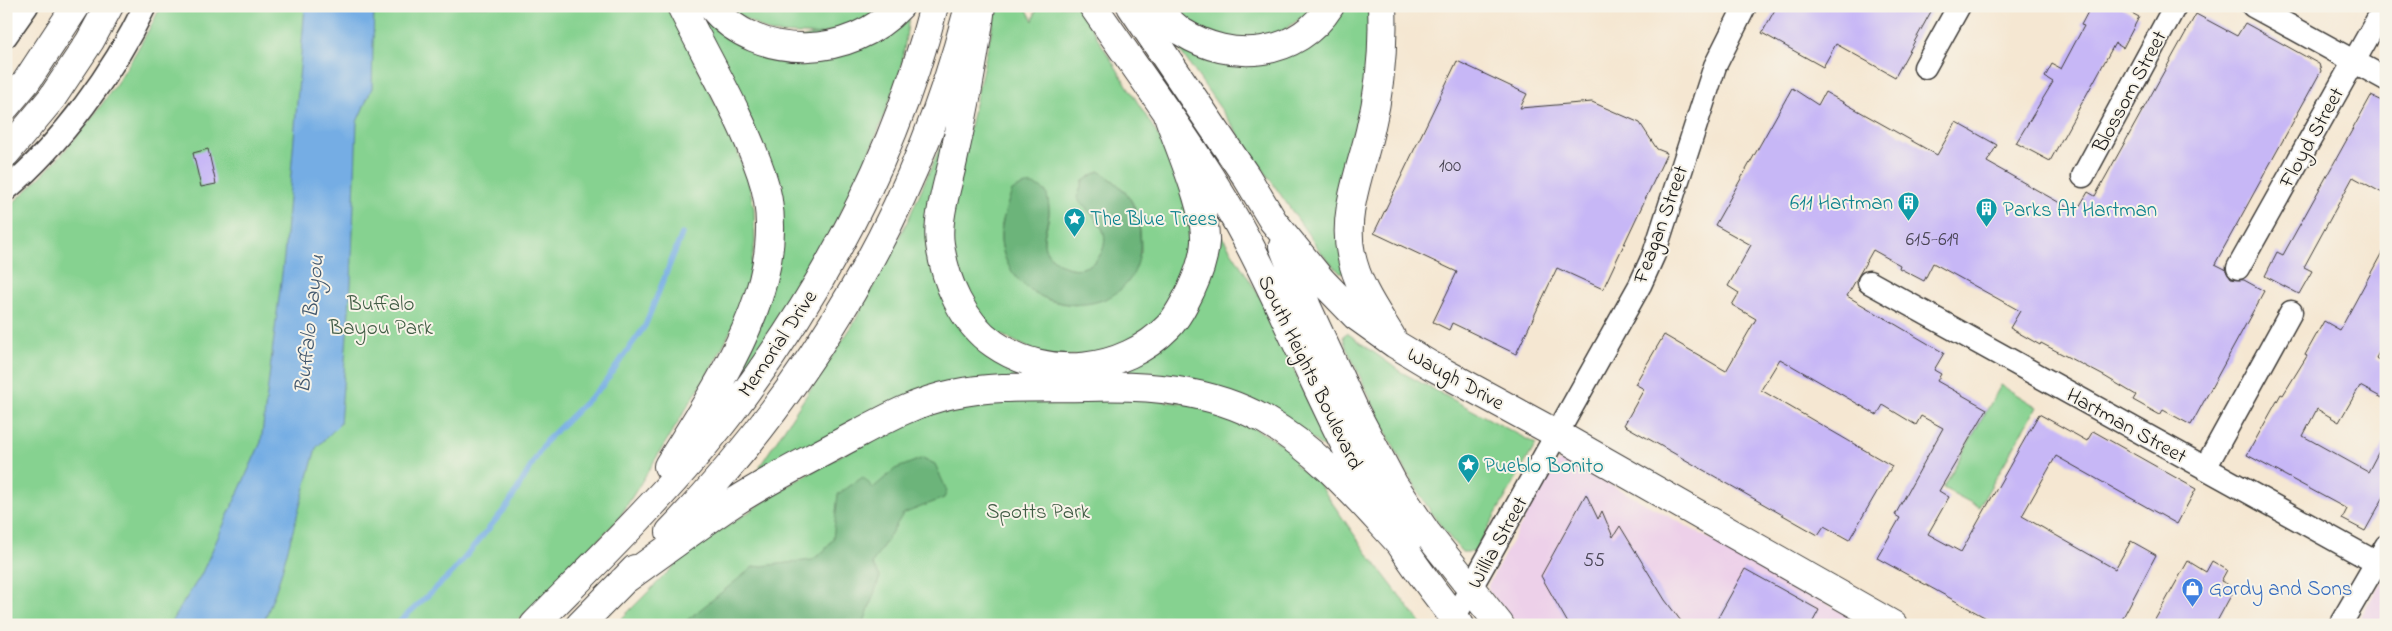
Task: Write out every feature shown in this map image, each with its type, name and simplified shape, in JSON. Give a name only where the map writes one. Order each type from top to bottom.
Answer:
[{"type":"main road","points":[[6,106],[26,82],[76,6]]},
{"type":"main road","points":[[6,153],[52,98],[90,41],[109,6]]},
{"type":"main road","points":[[629,528],[728,369],[749,325],[763,282],[769,243],[768,206],[762,175],[748,140],[681,6]]},
{"type":"main road","points":[[711,6],[719,16],[741,32],[766,42],[794,48],[820,47],[847,41],[868,32],[890,17],[900,6]]},
{"type":"main road","name":"Memorial Drive","points":[[534,625],[629,528],[682,470],[730,413],[774,352],[810,296],[848,230],[880,162],[906,96],[934,6]]},
{"type":"main road","name":"Memorial Drive","points":[[580,625],[708,493],[757,434],[804,370],[840,315],[879,244],[911,177],[939,106],[969,6]]},
{"type":"main road","points":[[981,6],[974,62],[942,210],[939,241],[944,267],[955,297],[971,322],[992,344],[1014,356],[1041,365],[1068,368],[1095,366],[1120,359],[1147,345],[1170,326],[1186,300],[1200,271],[1205,241],[1202,212],[1168,115],[1093,6]]},
{"type":"main road","name":"Waugh Drive","points":[[1131,6],[1246,176],[1273,221],[1322,282],[1356,316],[1395,344],[1558,434],[1893,625]]},
{"type":"main road","points":[[1153,6],[1182,31],[1210,45],[1234,51],[1258,52],[1286,44],[1308,30],[1330,6]]},
{"type":"main road","points":[[1382,6],[1382,60],[1378,95],[1352,200],[1348,227],[1350,254],[1361,286],[1395,344]]},
{"type":"main road","name":"South Heights Boulevard","points":[[1168,115],[1220,192],[1250,246],[1373,499],[1456,622]]},
{"type":"main road","name":"South Heights Boulevard","points":[[1273,221],[1311,316],[1356,413],[1394,485],[1426,532],[1470,590],[1500,625]]},
{"type":"main road","points":[[623,581],[750,492],[897,413],[921,403],[952,394],[980,390],[1138,385],[1207,396],[1238,407],[1273,425],[1324,463],[1406,550]]},
{"type":"street","points":[[6,36],[27,6]]},
{"type":"street","points":[[6,190],[30,170],[60,136],[104,76],[145,6]]},
{"type":"street","name":"Feagan Street","points":[[1558,434],[1640,284],[1654,254],[1713,72],[1745,6]]},
{"type":"street","points":[[1925,67],[1959,6]]},
{"type":"street","name":"Blossom Street","points":[[2083,176],[2175,6]]},
{"type":"street","points":[[2253,6],[2386,79]]},
{"type":"street","name":"Floyd Street","points":[[2238,268],[2385,6]]},
{"type":"street","name":"Hartman Street","points":[[1869,282],[2205,468],[2383,559]]},
{"type":"street","points":[[2205,468],[2291,312]]},
{"type":"street","name":"Willia Street","points":[[1456,622],[1470,590],[1558,434]]},
{"type":"street","points":[[2340,625],[2383,559]]},
{"type":"shaded area","points":[[1562,460],[1566,460],[1866,625],[1518,625],[1489,592],[1488,585],[1554,465]]},
{"type":"shaded area","points":[[2383,581],[2386,581],[2386,625],[2356,625],[2378,587]]},
{"type":"green space","name":"Buffalo Bayou Park","points":[[161,6],[669,6],[735,145],[748,179],[754,208],[755,242],[749,279],[736,320],[715,362],[618,520],[514,625],[6,625],[6,209],[52,164],[94,115],[130,62]]},
{"type":"green space","points":[[689,6],[700,6],[758,47],[905,16],[909,17],[901,70],[869,155],[823,249],[773,332],[746,369],[741,370],[779,233]]},
{"type":"green space","points":[[722,6],[891,6],[837,35],[771,33]]},
{"type":"green space","points":[[997,6],[1025,6],[1033,21],[1037,6],[1078,6],[1180,171],[1197,247],[1173,310],[1120,351],[1050,358],[993,331],[955,276],[950,215]],"holes":[[[1099,171],[1121,187],[1134,205],[1140,226],[1141,253],[1076,305],[1049,300],[1021,282],[1008,264],[1001,243],[1005,212],[1012,192],[1029,186],[1037,187],[1046,192],[1049,211],[1044,237],[1045,247],[1048,254],[1055,260],[1066,267],[1076,269],[1094,262],[1104,247],[1105,238],[1100,224],[1077,198],[1083,181]]]},
{"type":"green space","points":[[1165,6],[1319,6],[1270,39],[1217,38]]},
{"type":"green space","points":[[1341,6],[1374,6],[1344,273],[1340,273],[1322,254],[1172,39],[1222,58]]},
{"type":"green space","points":[[944,138],[932,239],[998,355],[1131,363],[1218,230],[1264,303],[1329,447],[1326,449],[1281,417],[1008,380],[752,478],[854,323],[908,220]]},
{"type":"green space","points":[[1099,171],[1123,190],[1129,197],[1137,214],[1140,235],[1137,265],[1124,287],[1104,300],[1080,304],[1054,301],[1031,291],[1013,272],[1002,247],[1003,219],[1012,191],[1021,186],[1033,185],[1046,192],[1049,216],[1044,242],[1048,253],[1066,267],[1076,269],[1085,267],[1094,262],[1100,255],[1104,247],[1105,238],[1100,224],[1077,198],[1083,181]]},
{"type":"green space","points":[[1347,333],[1401,372],[1536,444],[1474,552],[1462,552],[1443,529],[1411,480],[1346,347],[1343,336]]},
{"type":"green space","points":[[2001,385],[2037,407],[1979,507],[1943,488]]},
{"type":"green space","name":"Spotts Park","points":[[1155,397],[1221,409],[1299,454],[1295,465],[1317,481],[1367,553],[1422,625],[615,625],[688,552],[794,482],[921,410],[991,398]]},
{"type":"green space","points":[[923,458],[935,464],[947,491],[944,498],[903,514],[872,564],[880,577],[863,625],[681,625],[753,567],[812,560],[824,551],[833,539],[838,494],[863,477],[873,488],[895,469]]},
{"type":"water","name":"Buffalo Bayou","points":[[305,6],[374,6],[372,88],[357,122],[351,284],[340,424],[316,448],[279,581],[263,625],[169,625],[201,575],[261,442],[284,257]]},
{"type":"building","points":[[1777,6],[1934,6],[1895,77],[1836,44],[1823,67],[1762,33]]},
{"type":"building","points":[[2091,6],[2119,6],[2139,17],[2123,48],[2115,43],[2050,161],[2016,143],[2053,82],[2045,77],[2052,64],[2061,69],[2084,26],[2081,25]]},
{"type":"building","points":[[2196,14],[2237,36],[2245,23],[2319,64],[2321,71],[2215,264],[2225,269],[2231,279],[2244,280],[2264,291],[2191,425],[2163,410],[2160,415],[2133,400],[2136,395],[2104,376],[2010,328],[2020,311],[1933,263],[1924,281],[1899,268],[1900,265],[1873,250],[1847,296],[1944,353],[1934,370],[1941,374],[1937,381],[1987,409],[1939,491],[1949,497],[1928,534],[1961,552],[2039,414],[2087,441],[2093,431],[2196,489],[2177,524],[2056,456],[2022,516],[2115,569],[2131,541],[2156,555],[2119,625],[1999,625],[1877,558],[1900,518],[1895,515],[1943,428],[1921,416],[1916,425],[1883,405],[1877,415],[1780,359],[1761,390],[1892,466],[1849,540],[1824,526],[1818,535],[1624,425],[1644,389],[1635,384],[1664,335],[1726,371],[1756,319],[1732,305],[1739,293],[1728,286],[1751,245],[1715,225],[1792,88],[1818,105],[1825,92],[1937,155],[1956,122],[1997,145],[1987,162],[2076,212],[2088,192],[2095,196]]},
{"type":"building","points":[[1457,61],[1527,94],[1520,108],[1592,102],[1640,123],[1657,149],[1667,153],[1603,289],[1557,268],[1516,354],[1452,323],[1449,330],[1433,322],[1457,272],[1374,233]]},
{"type":"building","points":[[2371,96],[2386,103],[2386,195],[2353,177],[2304,267],[2312,271],[2299,294],[2265,276],[2277,252],[2283,255]]},
{"type":"building","points":[[208,149],[216,184],[201,187],[193,153]]},
{"type":"building","points":[[2386,245],[2386,339],[2376,358],[2386,364],[2386,400],[2360,386],[2339,422],[2317,409],[2303,436],[2368,472],[2386,438],[2386,493],[2365,531],[2342,519],[2347,509],[2247,455],[2281,394],[2283,395],[2307,356],[2305,355],[2324,321],[2340,330]]},
{"type":"building","points":[[1586,494],[1598,519],[1602,511],[1613,537],[1620,526],[1665,600],[1684,625],[1569,625],[1541,576]]},
{"type":"building","name":"Gordy and Sons","points":[[2188,561],[2206,572],[2212,561],[2227,570],[2221,581],[2235,588],[2215,625],[2152,625]]},
{"type":"building","points":[[1745,569],[1819,610],[1811,625],[1714,625]]},
{"type":"waterway","points":[[396,625],[453,572],[508,505],[546,441],[603,385],[645,326],[682,234]]},
{"type":"place","name":"611 Hartman","points":[[1909,221]]},
{"type":"place","name":"Parks At Hartman","points":[[1987,228]]},
{"type":"place","name":"The Blue Trees","points":[[1074,237]]},
{"type":"place","name":"Pueblo Bonito","points":[[1468,484]]},
{"type":"place","name":"Gordy and Sons","points":[[2193,607]]}]
